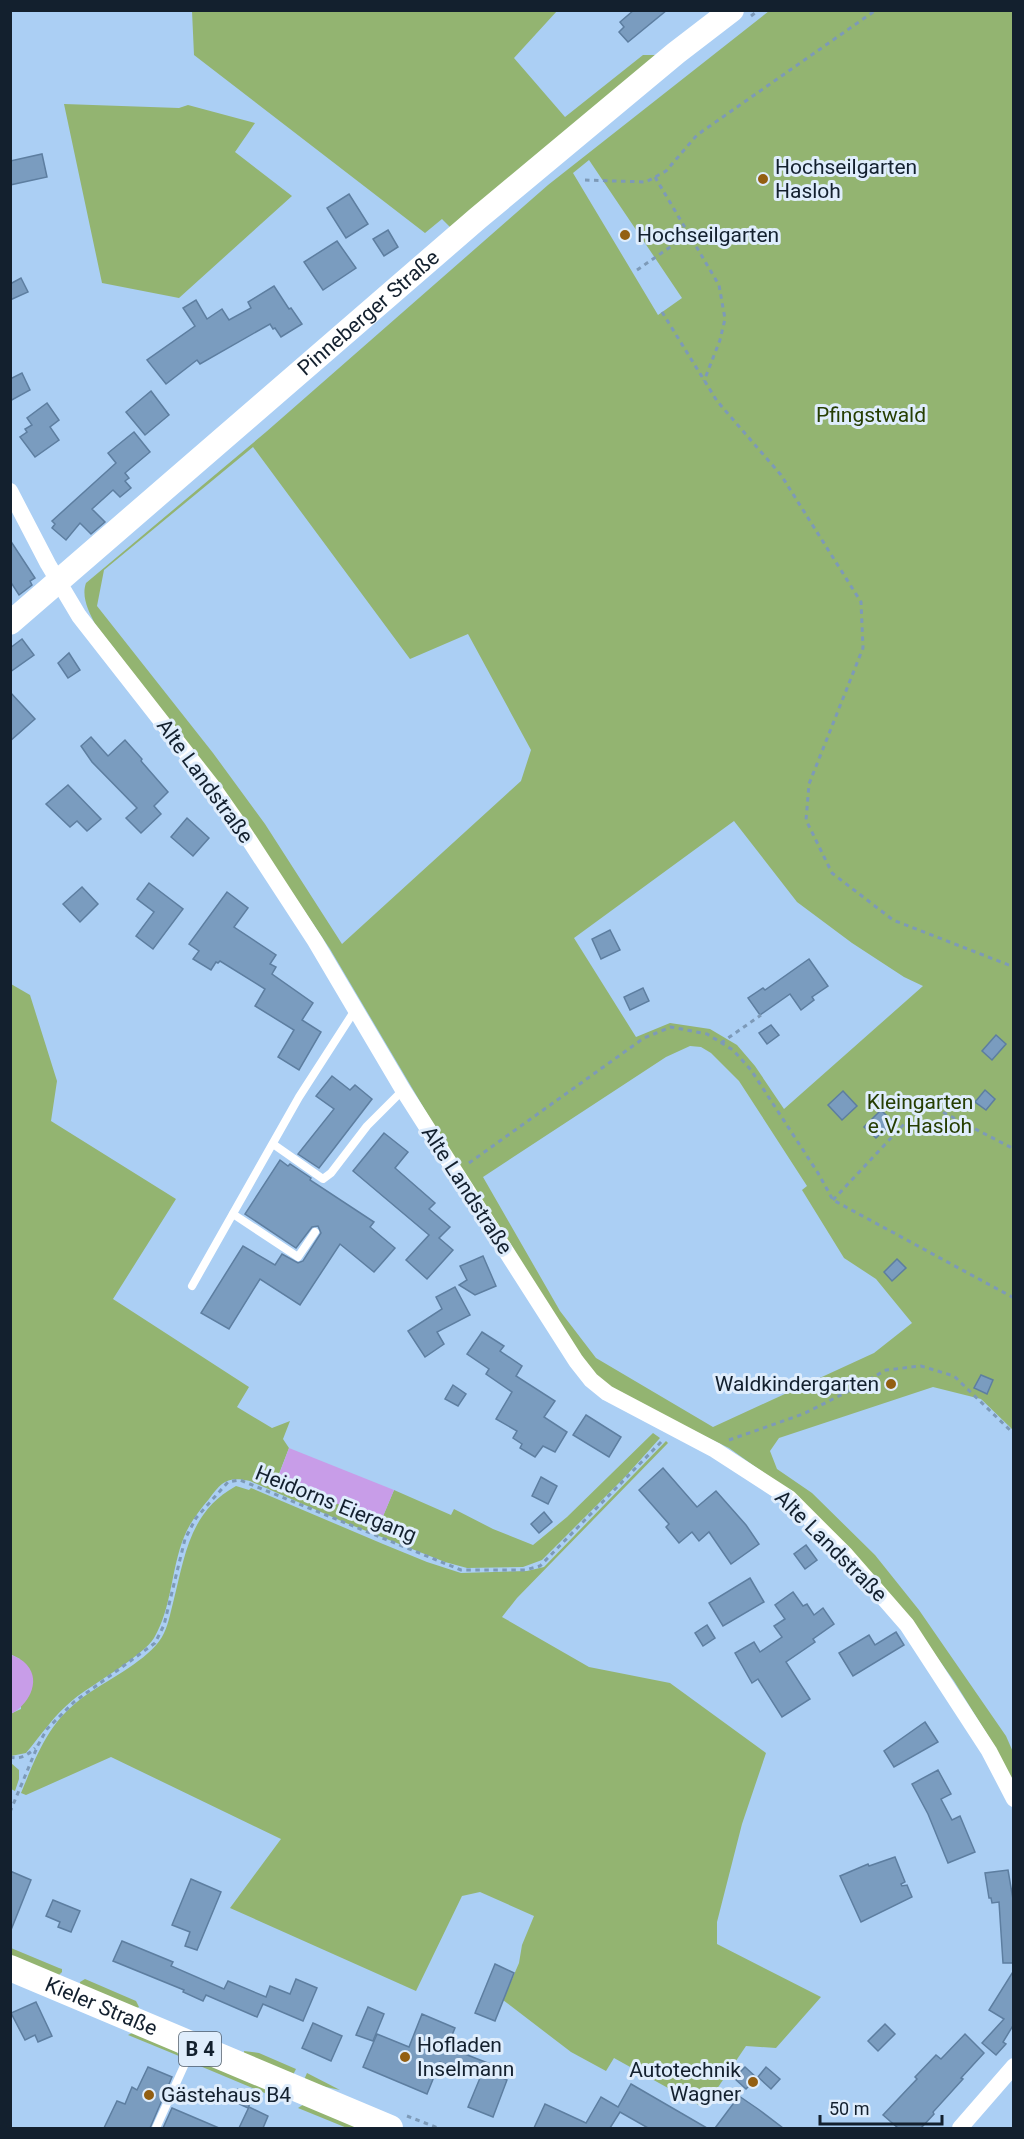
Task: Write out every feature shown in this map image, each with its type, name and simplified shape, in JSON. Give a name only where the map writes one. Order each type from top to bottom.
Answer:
[{"type":"main road","name":"Pinneberger Straße","points":[[10,623],[503,197],[676,53],[732,10]]},
{"type":"main road","name":"Kieler Straße","points":[[10,1968],[390,2128]]},
{"type":"street","name":"Alte Landstraße","points":[[10,491],[58,582],[79,616],[212,786],[240,826],[315,941],[403,1090],[576,1361],[591,1380],[607,1393],[715,1450],[789,1498],[846,1555],[907,1625],[989,1751],[1014,1799]]},
{"type":"street","points":[[960,2128],[1014,2066]]},
{"type":"lane","points":[[192,1286],[299,1097],[355,1010]]},
{"type":"lane","points":[[273,1144],[323,1179],[331,1173],[367,1126],[403,1090]]},
{"type":"lane","points":[[233,1214],[298,1257],[315,1232]]},
{"type":"lane","points":[[156,2128],[193,2046]]},
{"type":"path","points":[[585,180],[646,182],[666,171],[697,135],[876,10]]},
{"type":"path","points":[[655,177],[719,285],[725,320],[704,381]]},
{"type":"path","points":[[638,270],[689,234]]},
{"type":"path","points":[[662,312],[717,401],[781,475],[861,602],[863,648],[809,784],[806,820],[832,873],[893,920],[1014,967]]},
{"type":"path","points":[[721,1043],[760,1015]]},
{"type":"path","points":[[455,1172],[644,1038],[671,1027],[707,1034],[733,1050],[751,1070],[833,1200],[1014,1298]]},
{"type":"path","points":[[833,1200],[920,1107],[927,1104],[1014,1149]]},
{"type":"path","points":[[715,1450],[725,1442],[803,1414],[886,1370],[921,1366],[954,1376],[1014,1434]]},
{"type":"path","name":"Heidorns Eiergang","points":[[10,1812],[47,1729],[74,1702],[155,1643],[164,1625],[185,1539],[196,1518],[228,1482],[240,1480],[460,1570],[525,1570],[540,1566],[554,1553],[674,1429]]},
{"type":"path","points":[[10,1757],[16,1759],[29,1754],[38,1745]]},
{"type":"green space","points":[[192,11],[557,11],[514,58],[565,117],[643,55],[661,55],[452,229],[442,219],[425,233],[194,55]]},
{"type":"green space","points":[[769,11],[1013,11],[1013,1430],[981,1399],[933,1387],[779,1438],[770,1451],[777,1469],[812,1493],[875,1555],[919,1610],[1006,1736],[1013,1752],[1013,1782],[992,1742],[954,1681],[912,1622],[785,1488],[729,1448],[613,1391],[592,1375],[467,1181],[330,949],[217,781],[95,624],[86,604],[84,594],[86,583],[266,432],[548,185]],"holes":[[[589,160],[682,298],[658,315],[573,173]],[[253,447],[410,659],[468,634],[531,750],[521,781],[342,944],[265,824],[213,753],[97,606],[104,570]],[[734,821],[797,902],[852,943],[904,977],[923,986],[784,1109],[755,1066],[737,1045],[710,1029],[670,1023],[636,1037],[574,938]],[[690,1046],[701,1047],[711,1053],[739,1081],[807,1186],[802,1190],[844,1258],[876,1279],[912,1323],[874,1353],[713,1427],[596,1358],[560,1311],[483,1177],[666,1057]]]},
{"type":"green space","points":[[64,104],[179,108],[188,105],[255,123],[235,152],[292,196],[179,298],[102,283]]},
{"type":"green space","points":[[11,984],[30,995],[57,1081],[51,1121],[176,1199],[113,1299],[249,1387],[237,1407],[272,1428],[290,1421],[283,1439],[289,1448],[277,1479],[381,1521],[394,1490],[451,1515],[454,1509],[493,1529],[533,1545],[567,1517],[653,1433],[660,1438],[624,1478],[542,1560],[523,1567],[467,1568],[445,1562],[346,1523],[250,1481],[236,1479],[226,1481],[195,1517],[186,1532],[176,1562],[168,1601],[154,1638],[140,1653],[67,1705],[26,1753],[11,1756],[10,1714],[21,1709],[20,1659],[10,1654]]},
{"type":"green space","points":[[666,1441],[668,1443],[517,1598],[502,1617],[589,1667],[670,1683],[766,1753],[742,1824],[717,1922],[717,1944],[821,1997],[776,2048],[746,2046],[704,2108],[614,2058],[606,2071],[571,2052],[503,2000],[519,1963],[522,1945],[534,1916],[480,1892],[462,1896],[416,1991],[230,1908],[281,1839],[111,1757],[26,1795],[21,1793],[47,1737],[64,1714],[89,1693],[139,1661],[162,1637],[169,1620],[191,1537],[208,1509],[236,1486],[249,1490],[251,1488],[427,1562],[461,1573],[527,1571],[544,1567]]},
{"type":"green space","points":[[11,1763],[19,1770],[15,1791],[11,1789]]},
{"type":"green space","points":[[11,1948],[62,1969],[62,1972],[58,1976],[13,1956]]},
{"type":"green space","points":[[85,1979],[136,2001],[139,2007],[80,1985],[80,1982]]},
{"type":"green space","points":[[134,2032],[177,2052],[179,2056],[128,2035]]},
{"type":"green space","points":[[244,2051],[259,2053],[296,2069],[293,2075],[244,2054]]},
{"type":"green space","points":[[201,2062],[286,2097],[286,2102],[200,2066]]},
{"type":"green space","points":[[307,2073],[340,2090],[303,2082]]},
{"type":"green space","points":[[304,2104],[362,2128],[347,2128],[298,2108]]},
{"type":"shaded area","points":[[289,1448],[394,1490],[381,1521],[277,1480]]},
{"type":"shaded area","points":[[10,1654],[25,1663],[33,1679],[31,1693],[11,1714]]},
{"type":"building","points":[[634,10],[667,10],[628,42],[619,32],[624,27],[620,22]]},
{"type":"building","points":[[42,154],[47,177],[10,185],[10,161]]},
{"type":"building","points":[[349,194],[368,224],[346,238],[327,208]]},
{"type":"building","points":[[388,230],[398,247],[384,256],[373,239]]},
{"type":"building","points":[[337,241],[356,268],[323,290],[304,262]]},
{"type":"building","points":[[21,278],[28,292],[10,300],[10,284]]},
{"type":"building","points":[[274,286],[302,324],[281,337],[270,324],[200,364],[197,360],[166,384],[147,360],[195,326],[183,308],[196,300],[207,319],[222,309],[229,320],[251,308],[248,302]]},
{"type":"building","points":[[22,373],[30,390],[10,401],[10,379]]},
{"type":"building","points":[[151,391],[169,415],[145,435],[126,412]]},
{"type":"building","points":[[47,403],[59,420],[50,427],[59,440],[35,457],[20,437],[27,432],[25,429],[32,425],[27,418]]},
{"type":"building","points":[[134,432],[150,452],[125,473],[129,478],[125,481],[131,488],[120,497],[113,490],[92,509],[105,522],[91,534],[80,523],[66,540],[52,528],[55,524],[52,521],[116,463],[108,453]]},
{"type":"building","points":[[10,540],[35,578],[30,581],[32,585],[19,595],[10,581]]},
{"type":"building","points":[[22,639],[34,655],[10,672],[10,648]]},
{"type":"building","points":[[69,653],[80,670],[68,678],[58,663]]},
{"type":"building","points":[[10,692],[35,719],[10,741]]},
{"type":"building","points":[[91,737],[108,756],[125,740],[168,792],[154,806],[161,814],[141,833],[126,818],[137,808],[92,762],[81,746]]},
{"type":"building","points":[[68,785],[101,819],[87,831],[77,821],[70,827],[46,804]]},
{"type":"building","points":[[187,818],[209,838],[193,856],[171,837]]},
{"type":"building","points":[[149,883],[183,909],[153,949],[136,936],[154,912],[137,899]]},
{"type":"building","points":[[82,887],[98,904],[80,922],[63,904]]},
{"type":"building","points":[[227,892],[248,908],[234,927],[276,955],[270,964],[276,967],[272,974],[313,1003],[302,1020],[321,1032],[299,1070],[278,1057],[294,1030],[255,1006],[265,989],[220,961],[216,962],[211,970],[193,959],[199,951],[189,944]]},
{"type":"building","points":[[610,930],[620,950],[601,959],[592,939]]},
{"type":"building","points":[[809,959],[828,986],[812,997],[814,1000],[801,1010],[790,994],[760,1015],[748,998],[763,988],[765,990]]},
{"type":"building","points":[[643,988],[649,1001],[630,1010],[624,997]]},
{"type":"building","points":[[771,1025],[779,1035],[767,1044],[759,1033]]},
{"type":"building","points":[[996,1035],[1006,1044],[992,1060],[982,1051]]},
{"type":"building","points":[[332,1076],[350,1090],[355,1085],[372,1099],[319,1168],[298,1154],[334,1109],[316,1096]]},
{"type":"building","points":[[985,1090],[995,1099],[986,1110],[975,1102]]},
{"type":"building","points":[[843,1091],[857,1106],[842,1120],[828,1105]]},
{"type":"building","points":[[881,1110],[893,1122],[876,1138],[864,1127]]},
{"type":"building","points":[[384,1133],[408,1152],[395,1168],[435,1203],[429,1209],[450,1227],[439,1238],[453,1250],[427,1279],[406,1260],[429,1235],[353,1171]]},
{"type":"building","points":[[280,1160],[288,1166],[290,1164],[311,1178],[310,1180],[374,1222],[370,1227],[395,1248],[374,1272],[340,1244],[300,1305],[260,1279],[229,1329],[201,1313],[243,1246],[275,1265],[282,1254],[298,1263],[303,1261],[321,1233],[318,1226],[312,1227],[296,1248],[245,1214]]},
{"type":"building","points":[[483,1256],[496,1286],[475,1295],[459,1285],[467,1280],[460,1266]]},
{"type":"building","points":[[897,1259],[906,1268],[892,1281],[884,1272]]},
{"type":"building","points":[[455,1287],[470,1315],[437,1332],[444,1344],[425,1357],[408,1331],[442,1309],[436,1297]]},
{"type":"building","points":[[482,1332],[504,1346],[500,1351],[522,1366],[516,1376],[555,1401],[544,1417],[567,1432],[555,1452],[543,1446],[535,1457],[520,1448],[522,1444],[513,1438],[517,1431],[496,1419],[512,1392],[486,1374],[489,1369],[467,1354]]},
{"type":"building","points":[[981,1375],[993,1380],[987,1394],[974,1388]]},
{"type":"building","points":[[453,1385],[466,1394],[458,1406],[445,1399]]},
{"type":"building","points":[[586,1415],[621,1437],[609,1457],[573,1435]]},
{"type":"building","points":[[663,1468],[697,1507],[716,1491],[746,1525],[759,1544],[731,1564],[709,1532],[699,1541],[692,1532],[679,1543],[666,1527],[669,1524],[639,1490]]},
{"type":"building","points":[[541,1477],[557,1486],[548,1504],[532,1496]]},
{"type":"building","points":[[544,1512],[552,1522],[539,1533],[531,1524]]},
{"type":"building","points":[[806,1545],[817,1560],[805,1569],[794,1554]]},
{"type":"building","points":[[750,1578],[764,1602],[723,1626],[709,1603]]},
{"type":"building","points":[[793,1592],[803,1606],[807,1604],[814,1615],[823,1608],[834,1624],[813,1639],[815,1642],[786,1662],[810,1699],[782,1717],[758,1679],[752,1683],[735,1653],[754,1642],[760,1652],[782,1637],[774,1626],[785,1619],[775,1605]]},
{"type":"building","points":[[707,1625],[715,1638],[703,1646],[695,1633]]},
{"type":"building","points":[[896,1632],[904,1645],[853,1676],[839,1653],[869,1635],[875,1645]]},
{"type":"building","points":[[925,1722],[938,1742],[894,1767],[884,1751]]},
{"type":"building","points":[[938,1770],[951,1794],[941,1799],[952,1820],[960,1816],[975,1852],[948,1863],[928,1814],[912,1784]]},
{"type":"building","points":[[895,1857],[905,1882],[901,1884],[902,1886],[907,1885],[912,1897],[861,1922],[840,1876],[868,1864],[869,1866]]},
{"type":"building","points":[[1008,1870],[1014,1905],[1014,1963],[1003,1963],[999,1902],[992,1903],[989,1898],[985,1873]]},
{"type":"building","points":[[10,1871],[31,1880],[11,1930],[10,1930]]},
{"type":"building","points":[[191,1879],[221,1892],[197,1950],[185,1946],[190,1932],[172,1925]]},
{"type":"building","points":[[53,1900],[80,1911],[71,1932],[58,1927],[60,1922],[46,1916]]},
{"type":"building","points":[[122,1941],[173,1962],[171,1966],[224,1989],[228,1981],[266,1997],[270,1986],[290,1994],[296,1979],[317,1988],[303,2021],[263,2004],[257,2017],[206,1995],[203,2001],[183,1992],[184,1990],[113,1961]]},
{"type":"building","points":[[495,1964],[514,1973],[495,2021],[475,2013]]},
{"type":"building","points":[[1014,1970],[1014,2024],[1003,2042],[1006,2044],[996,2055],[982,2043],[1004,2019],[989,2010]]},
{"type":"building","points":[[36,2002],[52,2036],[38,2042],[35,2035],[25,2040],[11,2013]]},
{"type":"building","points":[[368,2007],[384,2014],[373,2041],[356,2035]]},
{"type":"building","name":"Hofladen Inselmann","points":[[422,2014],[455,2028],[447,2047],[503,2069],[500,2077],[507,2080],[493,2117],[468,2107],[480,2078],[440,2062],[427,2094],[363,2067],[377,2034],[409,2047]]},
{"type":"building","points":[[313,2023],[342,2036],[331,2061],[302,2048]]},
{"type":"building","points":[[885,2024],[895,2034],[878,2051],[868,2041]]},
{"type":"building","points":[[965,2034],[984,2053],[921,2128],[898,2128],[883,2115],[936,2055],[941,2059]]},
{"type":"building","name":"Gästehaus B4","points":[[148,2067],[172,2077],[150,2128],[104,2128],[117,2101],[125,2104],[132,2087],[137,2090]]},
{"type":"building","points":[[745,2067],[757,2078],[746,2089],[734,2078]]},
{"type":"building","points":[[766,2067],[780,2079],[771,2089],[758,2077]]},
{"type":"building","points":[[631,2084],[707,2128],[648,2128],[620,2112],[610,2128],[534,2128],[545,2104],[586,2123],[601,2097],[618,2107]]},
{"type":"building","points":[[238,2089],[253,2096],[248,2108],[233,2101]]},
{"type":"building","points":[[739,2096],[758,2109],[783,2128],[715,2128]]},
{"type":"building","points":[[249,2107],[268,2116],[263,2128],[239,2128]]},
{"type":"building","points":[[172,2108],[219,2128],[163,2128]]},
{"type":"place","name":"Hochseilgarten Hasloh","points":[[763,179]]},
{"type":"place","name":"Hochseilgarten","points":[[625,235]]},
{"type":"place","name":"Waldkindergarten","points":[[891,1384]]},
{"type":"place","name":"Hofladen Inselmann","points":[[405,2057]]},
{"type":"place","name":"Autotechnik Wagner","points":[[753,2082]]},
{"type":"place","name":"Gästehaus B4","points":[[149,2095]]},
{"type":"park label","name":"Pfingstwald","points":[[871,415]]},
{"type":"park label","name":"Kleingarten e.V. Hasloh","points":[[920,1114]]}]
